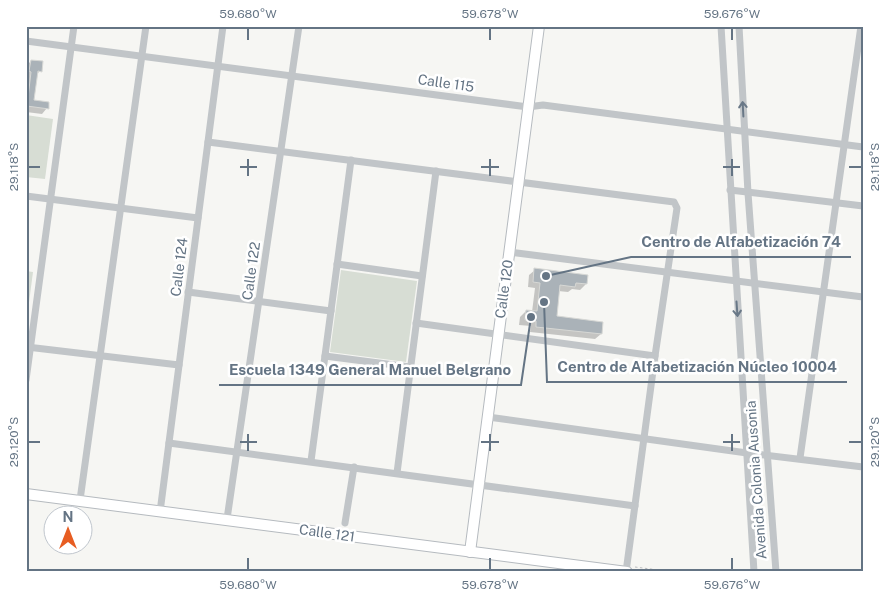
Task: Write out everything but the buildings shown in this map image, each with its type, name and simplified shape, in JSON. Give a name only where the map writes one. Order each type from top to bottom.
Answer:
[{"type":"street","points":[[26,380],[28,347],[74,26]]},
{"type":"street","points":[[80,500],[146,26]]},
{"type":"street","name":"Calle 124","points":[[160,512],[223,26]]},
{"type":"street","name":"Calle 122","points":[[227,519],[299,26]]},
{"type":"street","name":"Calle 120","points":[[470,552],[539,26]]},
{"type":"street","name":"Avenida Colonia Ausonia","points":[[721,26],[754,572]]},
{"type":"street","name":"Avenida Colonia Ausonia","points":[[739,26],[754,283],[776,572]]},
{"type":"street","points":[[800,458],[861,26]]},
{"type":"street","name":"Calle 115","points":[[26,41],[528,107],[543,105],[863,147]]},
{"type":"street","points":[[208,142],[674,202],[677,208],[654,356],[627,570]]},
{"type":"street","points":[[310,461],[351,160]]},
{"type":"street","points":[[397,473],[436,171]]},
{"type":"street","points":[[730,190],[863,206]]},
{"type":"street","points":[[26,196],[198,218]]},
{"type":"street","points":[[509,252],[863,297]]},
{"type":"street","points":[[337,264],[422,276]]},
{"type":"street","points":[[188,292],[331,311]]},
{"type":"street","points":[[416,323],[654,356]]},
{"type":"street","points":[[28,347],[179,365]]},
{"type":"street","points":[[325,356],[410,367]]},
{"type":"street","points":[[488,417],[863,467]]},
{"type":"street","points":[[169,443],[635,506]]},
{"type":"street","points":[[345,523],[354,467]]},
{"type":"street","name":"Calle 121","points":[[26,494],[470,552],[627,570]]},
{"type":"path","points":[[627,570],[674,572]]},
{"type":"shaded area","points":[[26,115],[53,119],[45,179],[26,177]]},
{"type":"shaded area","points":[[341,270],[417,281],[406,362],[330,352]]},
{"type":"shaded area","points":[[26,271],[33,272],[26,325]]},
{"type":"place","name":"Centro de Alfabetización 74","points":[[546,276]]},
{"type":"place","name":"Centro de Alfabetización Núcleo 10004","points":[[544,302]]},
{"type":"place","name":"Escuela 1349 General Manuel Belgrano","points":[[531,317]]}]
